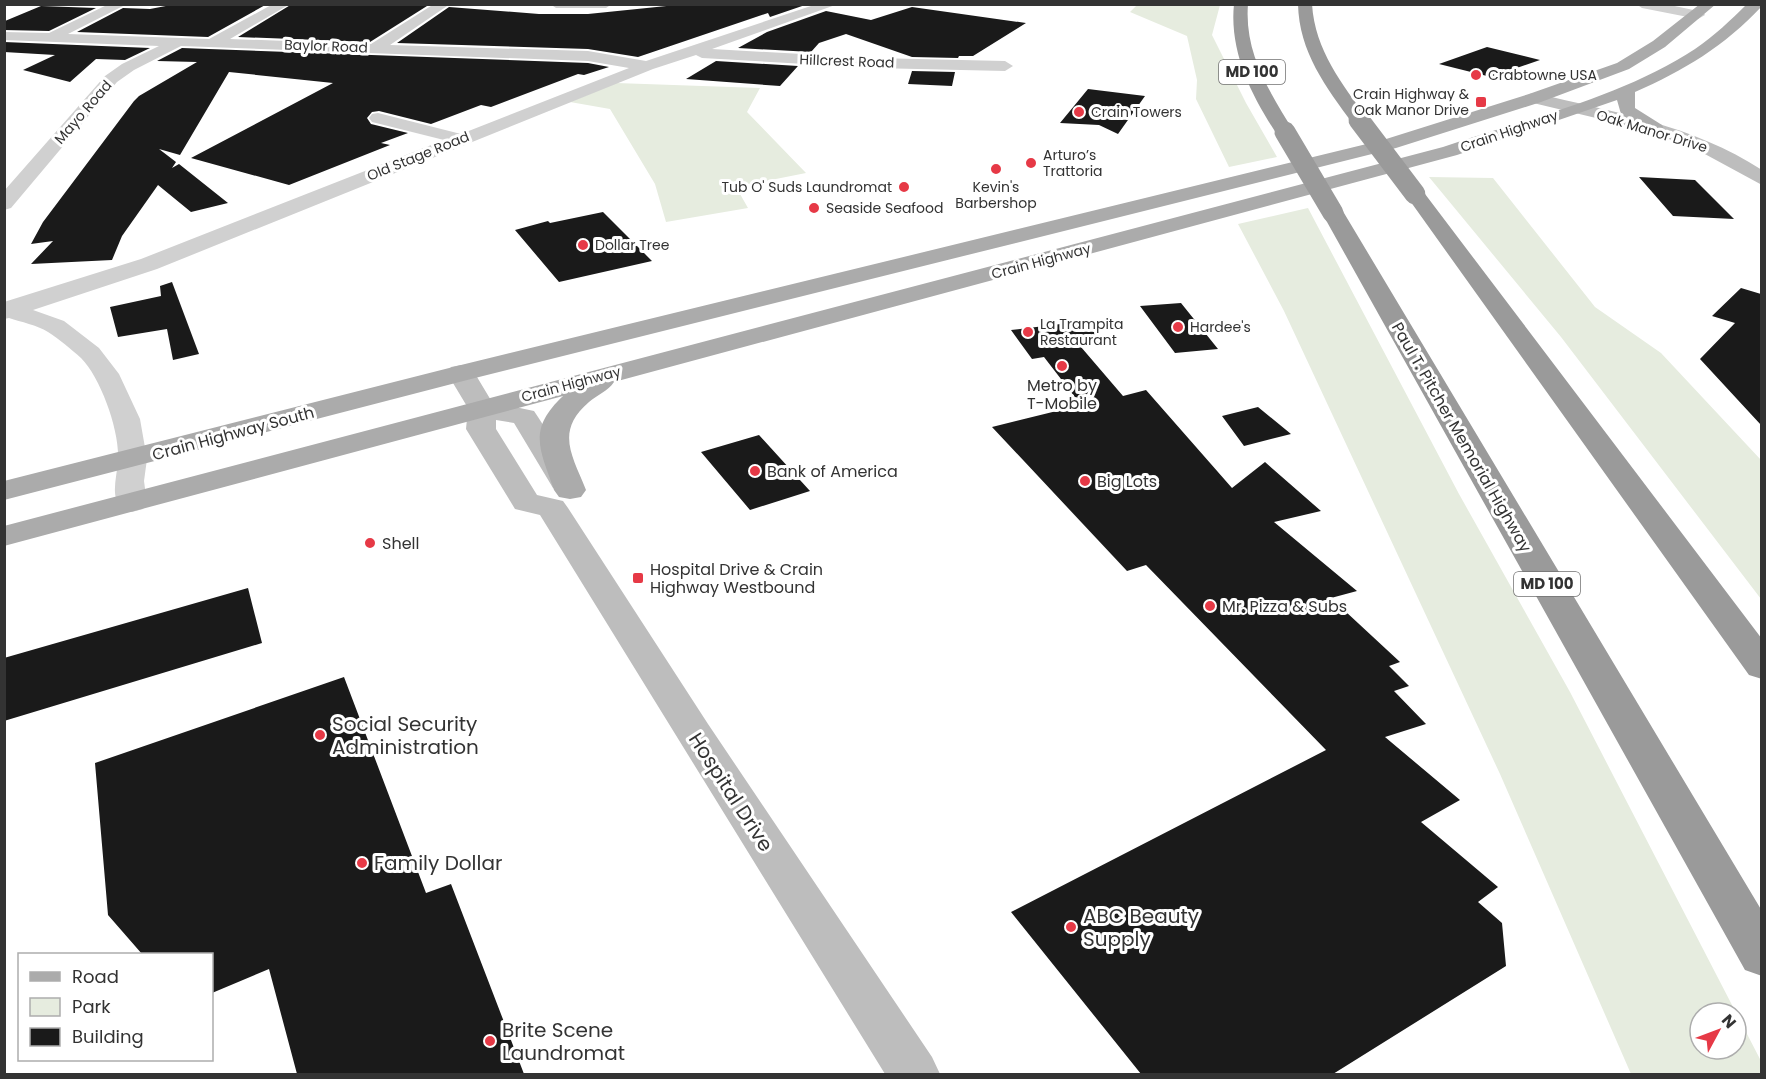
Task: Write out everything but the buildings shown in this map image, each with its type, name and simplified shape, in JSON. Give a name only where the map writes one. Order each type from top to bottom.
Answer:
[{"type":"highway","name":"Paul T. Pitcher Memorial Highway","points":[[1241,4],[1239,14],[1242,44],[1254,79],[1761,955]]},
{"type":"highway","points":[[1305,4],[1305,19],[1311,45],[1331,80],[1761,666]]},
{"type":"main road","name":"Crain Highway","points":[[132,503],[299,456],[1450,151],[1577,108],[1681,64],[1726,33],[1756,4]]},
{"type":"main road","name":"Crain Highway","points":[[461,373],[1389,144],[1535,98],[1623,66],[1659,44],[1703,10]]},
{"type":"main road","points":[[1624,90],[1627,94],[1625,105],[1627,110],[1655,129]]},
{"type":"main road","points":[[561,499],[553,435],[560,419],[572,402],[594,385],[621,371]]},
{"type":"main road","name":"Crain Highway South","points":[[4,491],[461,373]]},
{"type":"main road","points":[[4,536],[132,503]]},
{"type":"street","points":[[50,37],[122,4]]},
{"type":"street","points":[[214,42],[284,4]]},
{"type":"street","points":[[375,48],[444,4]]},
{"type":"street","points":[[556,4],[606,4]]},
{"type":"street","name":"Old Stage Road","points":[[6,310],[171,255],[647,66],[832,4]]},
{"type":"street","points":[[1642,4],[1703,10]]},
{"type":"street","name":"Baylor Road","points":[[4,36],[588,56],[647,66]]},
{"type":"street","name":"Mayo Road","points":[[4,204],[111,79],[128,67],[179,41]]},
{"type":"street","name":"Hillcrest Road","points":[[689,52],[874,63],[1005,66]]},
{"type":"street","name":"Oak Manor Drive","points":[[1535,98],[1655,129],[1708,146],[1733,159],[1761,179]]},
{"type":"street","points":[[378,118],[461,139]]},
{"type":"street","points":[[6,310],[55,326],[90,353],[106,374],[126,418],[133,459],[129,481],[132,503]]},
{"type":"street","points":[[461,373],[482,408],[480,429],[526,502],[561,499]]},
{"type":"street","name":"Hospital Drive","points":[[482,408],[524,417],[561,499],[694,734],[914,1074]]},
{"type":"green space","points":[[1137,5],[1220,5],[1212,35],[1246,103],[1277,157],[1229,167],[1196,99],[1197,80],[1187,36],[1130,12]]},
{"type":"green space","points":[[616,83],[760,88],[747,112],[806,173],[736,187],[748,208],[666,222],[655,184],[610,109],[570,102]]},
{"type":"green space","points":[[1429,177],[1493,178],[1595,307],[1661,353],[1761,460],[1761,599],[1561,337]]},
{"type":"green space","points":[[1308,208],[1459,494],[1570,692],[1730,1001],[1688,1001],[1688,1061],[1748,1061],[1748,1036],[1761,1061],[1761,1074],[1631,1074],[1500,774],[1284,311],[1238,224]]},
{"type":"place","name":"Crabtowne USA","points":[[1476,75]]},
{"type":"place","name":"Crain Highway & Oak Manor Drive","points":[[1481,102]]},
{"type":"place","name":"Crain Towers","points":[[1079,112]]},
{"type":"place","name":"Arturo’s Trattoria","points":[[1031,163]]},
{"type":"place","name":"Kevin's Barbershop","points":[[996,169]]},
{"type":"place","name":"Tub O' Suds Laundromat","points":[[904,187]]},
{"type":"place","name":"Seaside Seafood","points":[[814,208]]},
{"type":"place","name":"Dollar Tree","points":[[583,245]]},
{"type":"place","name":"Hardee's","points":[[1178,327]]},
{"type":"place","name":"La Trampita Restaurant","points":[[1028,332]]},
{"type":"place","name":"Metro by T-Mobile","points":[[1062,366]]},
{"type":"place","name":"Bank of America","points":[[755,471]]},
{"type":"place","name":"Big Lots","points":[[1085,481]]},
{"type":"place","name":"Shell","points":[[370,543]]},
{"type":"place","name":"Hospital Drive & Crain Highway Westbound","points":[[638,578]]},
{"type":"place","name":"Mr. Pizza & Subs","points":[[1210,606]]},
{"type":"place","name":"Social Security Administration","points":[[320,735]]},
{"type":"place","name":"Family Dollar","points":[[362,863]]},
{"type":"place","name":"ABC Beauty Supply","points":[[1071,927]]},
{"type":"place","name":"Brite Scene Laundromat","points":[[490,1041]]}]
